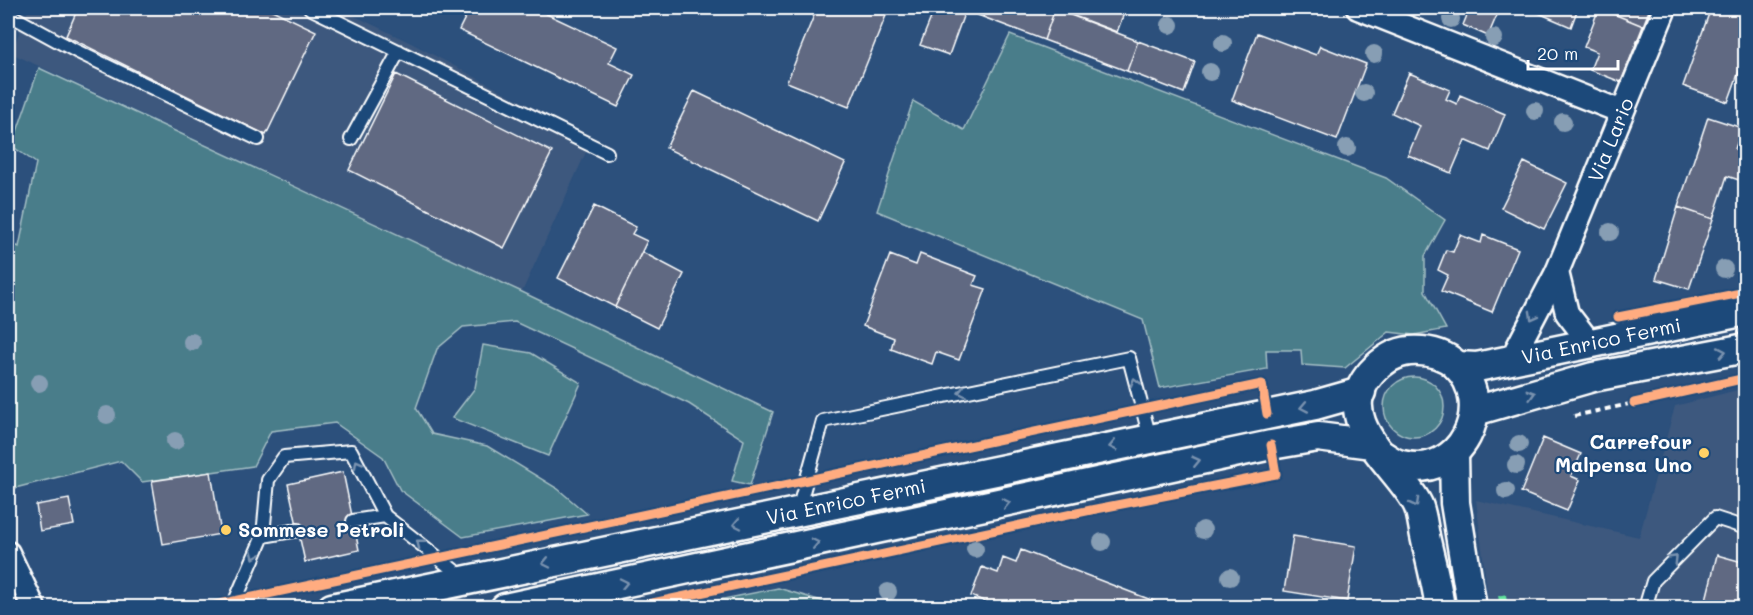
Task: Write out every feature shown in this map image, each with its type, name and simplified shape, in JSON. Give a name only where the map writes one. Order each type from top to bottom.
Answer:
[{"type":"street","points":[[1358,8],[1622,112]]},
{"type":"street","name":"Via Lario","points":[[1511,360],[1557,272],[1665,8]]},
{"type":"street","points":[[1557,272],[1567,313],[1590,343]]},
{"type":"street","name":"Via Enrico Fermi","points":[[1457,366],[1477,367],[1746,310]]},
{"type":"street","name":"Via Enrico Fermi","points":[[1475,411],[1593,377],[1746,348]]},
{"type":"street","points":[[1377,449],[1402,465],[1423,467],[1454,454],[1468,436],[1475,411],[1473,390],[1457,366],[1440,355],[1424,350],[1405,351],[1382,361],[1369,375],[1361,392],[1359,413],[1364,434],[1418,506],[1440,608]]},
{"type":"street","name":"Via Enrico Fermi","points":[[332,608],[1315,405],[1361,392]]},
{"type":"street","name":"Via Enrico Fermi","points":[[505,608],[1271,444],[1318,436],[1377,449]]},
{"type":"street","points":[[1454,454],[1455,503],[1472,608]]},
{"type":"street","points":[[8,553],[34,608]]},
{"type":"lane","points":[[310,8],[607,153]]},
{"type":"lane","points":[[8,14],[76,51],[258,139]]},
{"type":"lane","points":[[351,139],[399,51]]},
{"type":"lane","points":[[798,511],[823,421],[1129,358],[1150,438]]},
{"type":"lane","points":[[232,608],[263,536],[267,480],[284,457],[351,451],[385,516],[466,580]]},
{"type":"lane","points":[[353,521],[385,516]]},
{"type":"lane","points":[[1645,608],[1653,581],[1715,518],[1746,528]]},
{"type":"lane","points":[[263,536],[298,530]]},
{"type":"path","points":[[1568,417],[1646,401]]},
{"type":"shaded area","points":[[29,8],[338,8],[411,43],[592,139],[522,292],[11,53]]},
{"type":"shaded area","name":"Carrefour Malpensa Uno","points":[[1745,388],[1745,607],[1489,607],[1476,500],[1639,537],[1675,406]]},
{"type":"green space","points":[[1010,35],[1386,178],[1445,220],[1425,256],[1425,291],[1446,329],[1414,335],[1389,332],[1345,368],[1302,365],[1301,350],[1266,350],[1267,369],[1160,388],[1143,320],[877,211],[913,101],[964,130]]},
{"type":"green space","points":[[39,68],[522,292],[773,412],[750,485],[732,481],[744,440],[689,404],[515,322],[463,327],[437,349],[416,408],[432,434],[487,446],[558,489],[587,514],[463,537],[400,490],[383,457],[335,423],[271,431],[253,466],[142,482],[121,461],[15,488],[8,459],[8,242],[19,247],[36,163],[12,146]]},
{"type":"green space","points":[[483,345],[531,353],[581,383],[548,456],[452,418],[475,388]]},
{"type":"green space","points":[[1408,377],[1420,377],[1431,382],[1439,390],[1444,407],[1442,419],[1431,432],[1420,437],[1408,437],[1397,432],[1389,424],[1384,413],[1384,401],[1389,390],[1397,382]]},
{"type":"green space","points":[[778,588],[842,607],[684,607]]},
{"type":"building","points":[[78,8],[268,8],[316,31],[266,135],[66,36]]},
{"type":"building","points":[[470,8],[534,8],[617,47],[609,63],[634,75],[618,107],[459,30]]},
{"type":"building","points":[[817,8],[889,8],[849,107],[787,82]]},
{"type":"building","points":[[935,8],[957,8],[965,11],[949,55],[920,45]]},
{"type":"building","points":[[959,8],[987,8],[983,17]]},
{"type":"building","points":[[987,8],[1055,9],[1044,40],[983,17]]},
{"type":"building","points":[[1068,8],[1126,8],[1117,32],[1066,13]]},
{"type":"building","points":[[1470,8],[1500,8],[1488,36],[1463,25]]},
{"type":"building","points":[[1535,8],[1578,8],[1571,27],[1534,11]]},
{"type":"building","points":[[1599,8],[1643,26],[1621,82],[1590,70],[1597,52],[1584,47]]},
{"type":"building","points":[[1599,8],[1650,8],[1643,26]]},
{"type":"building","points":[[1711,8],[1746,8],[1746,52],[1728,102],[1683,86]]},
{"type":"building","points":[[1055,9],[1138,41],[1127,71],[1044,40]]},
{"type":"building","points":[[1257,33],[1316,55],[1320,46],[1366,64],[1337,140],[1232,100]]},
{"type":"building","points":[[1138,41],[1195,62],[1184,93],[1127,71]]},
{"type":"building","points":[[1409,73],[1450,90],[1446,99],[1457,104],[1460,95],[1505,114],[1490,151],[1465,140],[1451,173],[1408,155],[1420,126],[1392,113]]},
{"type":"building","points":[[396,74],[552,152],[504,248],[349,170]]},
{"type":"building","points":[[694,91],[845,163],[818,221],[666,148]]},
{"type":"building","points":[[1708,117],[1742,128],[1735,149],[1746,153],[1739,180],[1727,176],[1713,219],[1678,207]]},
{"type":"building","points":[[1524,162],[1567,183],[1544,229],[1501,208]]},
{"type":"building","points":[[594,206],[636,227],[632,234],[647,241],[615,307],[558,278]]},
{"type":"building","points":[[1678,207],[1713,219],[1689,289],[1656,279]]},
{"type":"building","points":[[1460,235],[1481,243],[1483,235],[1518,249],[1492,312],[1441,291],[1448,275],[1438,270],[1446,250],[1453,252]]},
{"type":"building","points":[[642,252],[684,274],[657,328],[615,307]]},
{"type":"building","points":[[920,254],[977,276],[973,285],[986,289],[959,360],[936,352],[932,364],[891,349],[894,338],[863,326],[890,255],[916,265]]},
{"type":"building","points":[[1543,438],[1581,454],[1571,476],[1580,480],[1567,511],[1521,492]]},
{"type":"building","points":[[211,472],[221,534],[163,544],[152,481]]},
{"type":"building","points":[[343,472],[359,550],[305,562],[288,484]]},
{"type":"building","points":[[69,499],[74,525],[40,531],[36,505]]},
{"type":"building","points":[[1293,536],[1356,546],[1347,601],[1284,591]]},
{"type":"building","points":[[1021,550],[1172,608],[1001,608],[971,596],[982,567],[998,573],[1003,558],[1016,563]]},
{"type":"building","points":[[1717,555],[1746,563],[1746,608],[1704,608]]},
{"type":"marked path","points":[[1502,595],[1504,608]]},
{"type":"cycle path","points":[[1618,317],[1746,292]]},
{"type":"cycle path","points":[[1634,403],[1746,378]]},
{"type":"cycle path","points":[[201,608],[1262,384],[1267,414]]},
{"type":"cycle path","points":[[629,608],[1091,510],[1276,474],[1271,445]]},
{"type":"place","name":"Carrefour Malpensa Uno","points":[[1704,453]]},
{"type":"place","name":"Sommese Petroli","points":[[226,530]]}]
